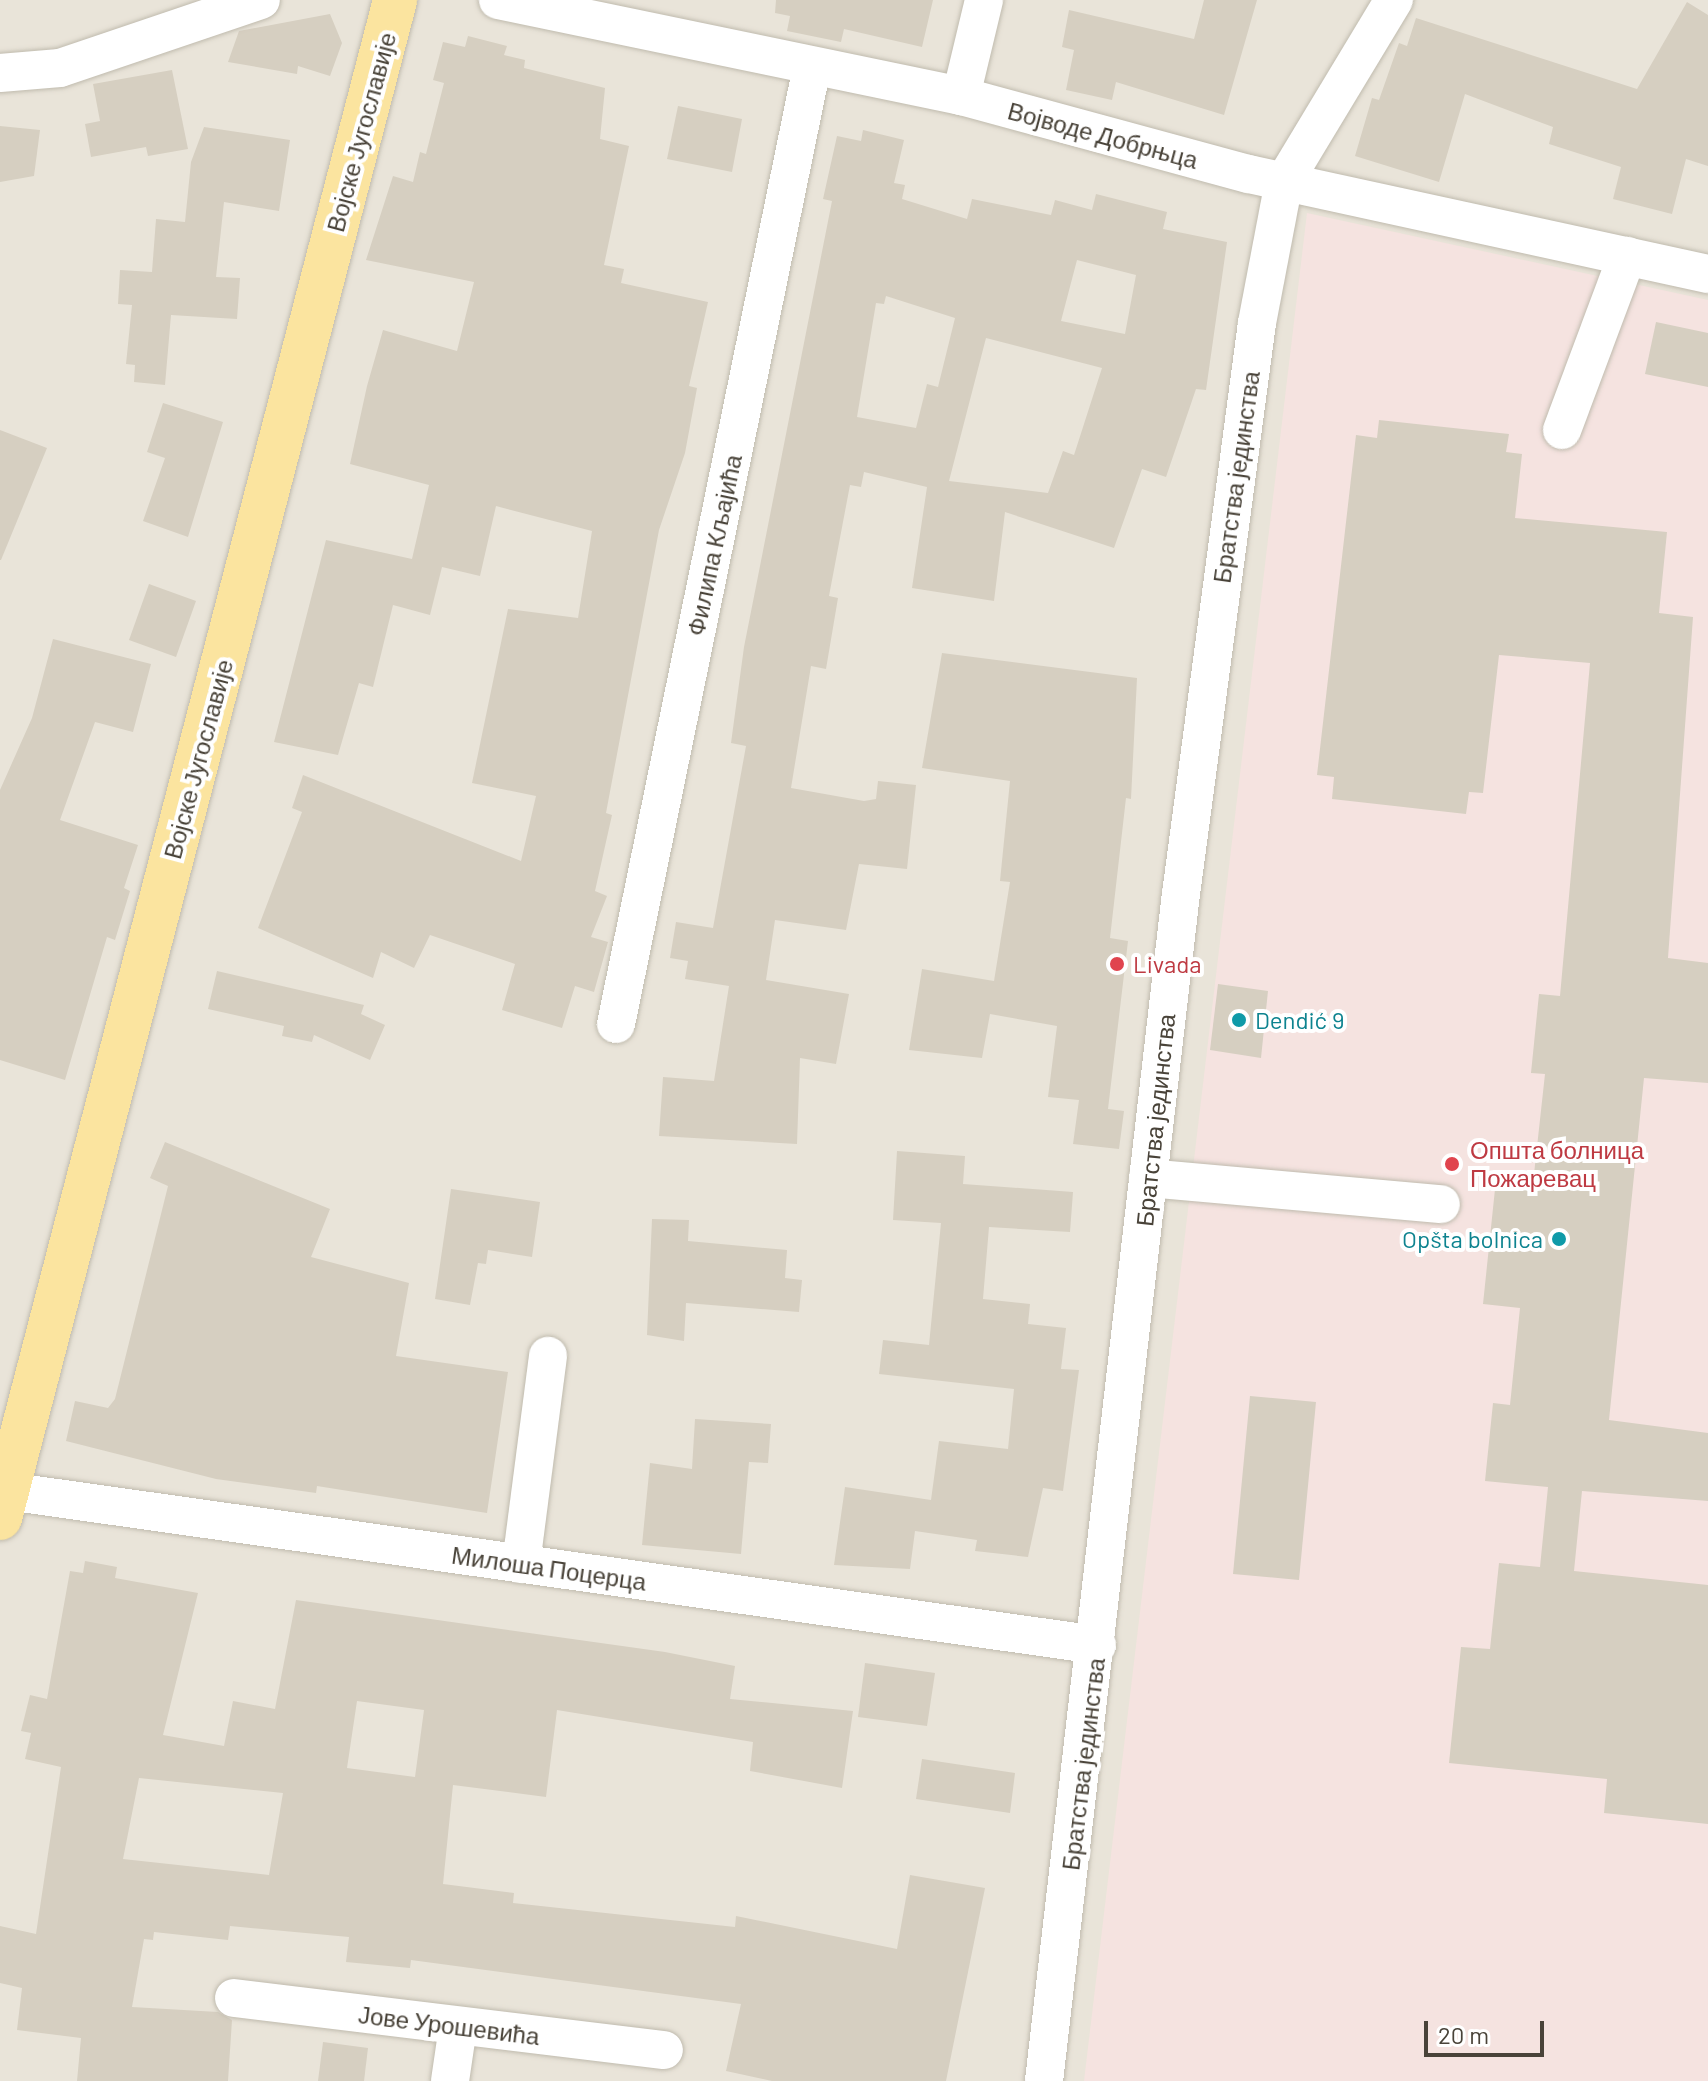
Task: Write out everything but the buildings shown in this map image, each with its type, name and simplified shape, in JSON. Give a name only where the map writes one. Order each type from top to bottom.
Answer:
[{"type":"main road","name":"Војске Југославије","points":[[2,1500],[395,0]]},
{"type":"street","points":[[0,73],[60,68],[261,0]]},
{"type":"street","name":"Војводе Добрњца","points":[[498,0],[961,96],[1284,182],[1708,274]]},
{"type":"street","points":[[961,96],[984,0]]},
{"type":"street","name":"Братства јединства","points":[[1044,2081],[1097,1645],[1148,1178],[1235,473],[1284,182],[1394,0]]},
{"type":"street","name":"Филипа Кљајића","points":[[616,1024],[812,67]]},
{"type":"street","points":[[1562,430],[1627,256]]},
{"type":"street","points":[[1148,1178],[1441,1204]]},
{"type":"street","points":[[521,1564],[548,1356]]},
{"type":"street","name":"Милоша Поцерца","points":[[2,1500],[521,1564],[1097,1645]]},
{"type":"street","name":"Јове Урошевића","points":[[234,1998],[664,2050]]},
{"type":"street","points":[[450,2081],[458,2027]]},
{"type":"shaded area","points":[[0,0],[1708,0],[1708,2081],[0,2081]]},
{"type":"shaded area","name":"Општа болница Пожаревац","points":[[1307,213],[1708,300],[1708,2081],[1084,2081]]},
{"type":"place","name":"Livada","points":[[1117,964]]},
{"type":"place","name":"Dendić 9","points":[[1239,1020]]},
{"type":"place","name":"Општа болница Пожаревац","points":[[1452,1164]]},
{"type":"place","name":"Opšta bolnica","points":[[1559,1239]]}]
